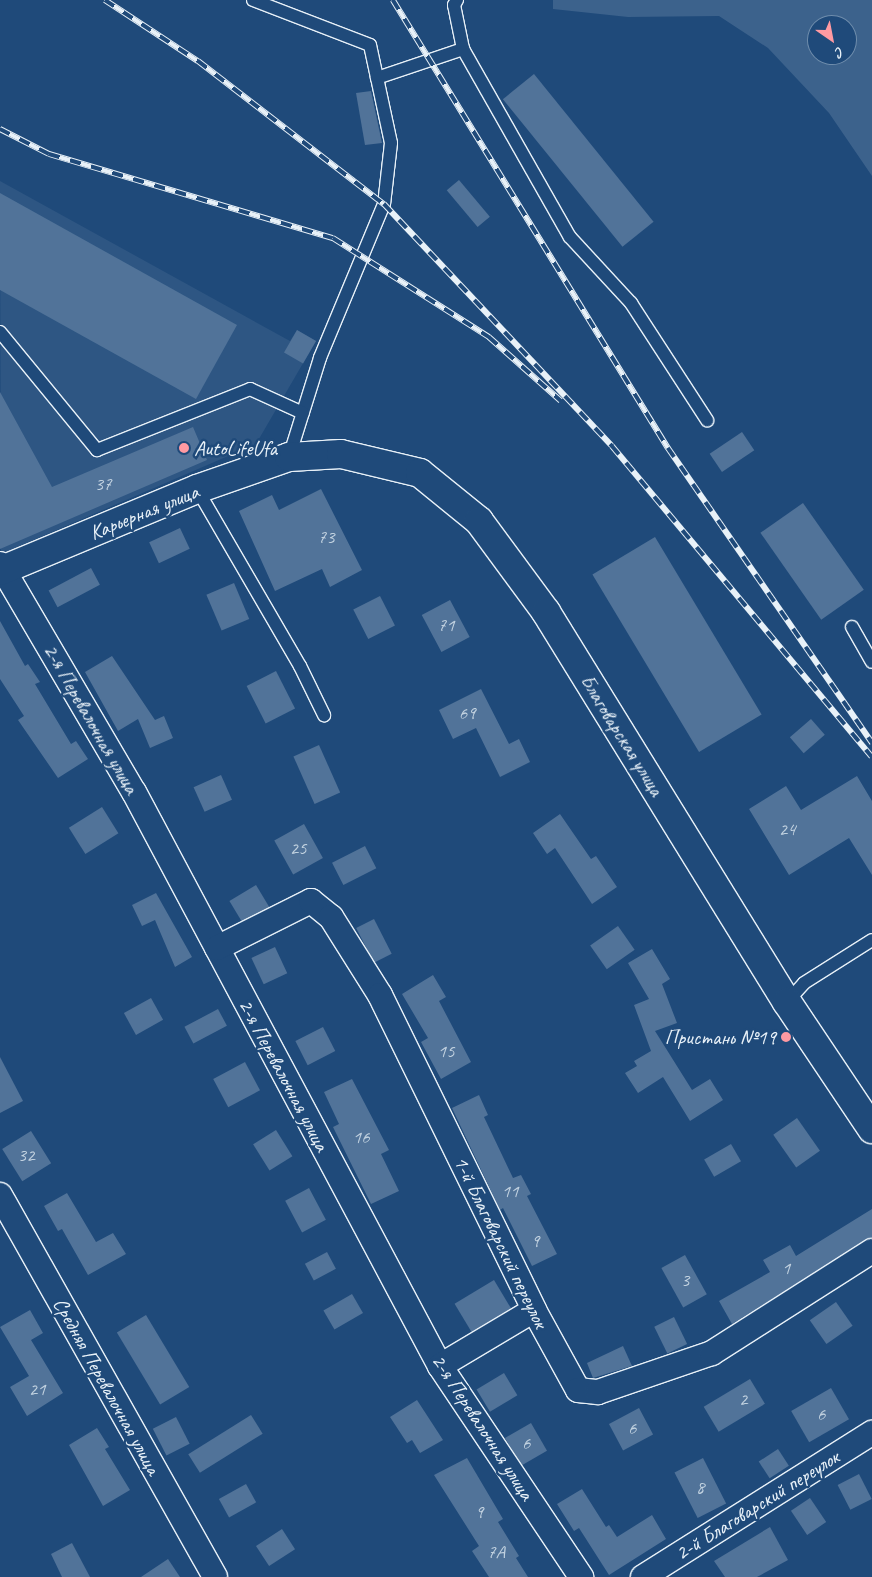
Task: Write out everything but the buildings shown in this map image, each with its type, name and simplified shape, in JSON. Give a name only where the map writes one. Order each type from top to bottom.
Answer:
[{"type":"street","name":"Благоварская улица","points":[[289,457],[341,454],[420,473],[479,521],[546,612],[787,1002],[872,1129]]},
{"type":"street","name":"Карьерная улица","points":[[1,569],[198,489],[289,457]]},
{"type":"street","name":"2-я Перевалочная улица","points":[[1,569],[134,792],[440,1366],[581,1577]]},
{"type":"street","name":"1-й Благоварский переулок","points":[[217,948],[311,901],[331,918],[380,995],[534,1310],[578,1390],[598,1392],[712,1354],[872,1251]]},
{"type":"street","name":"Средняя Перевалочная улица","points":[[0,1195],[215,1577]]},
{"type":"street","points":[[440,1366],[534,1310]]},
{"type":"street","name":"2-й Благоварский переулок","points":[[643,1577],[872,1433]]},
{"type":"lane","points":[[253,0],[370,45],[391,143],[384,204],[320,358],[289,457]]},
{"type":"lane","points":[[457,0],[454,6],[463,49],[570,237],[631,303],[707,420]]},
{"type":"lane","points":[[377,78],[463,49]]},
{"type":"lane","points":[[0,332],[97,450],[250,389],[303,413]]},
{"type":"lane","points":[[198,489],[300,666],[324,714]]},
{"type":"lane","points":[[852,627],[872,662]]},
{"type":"lane","points":[[787,1002],[804,983],[872,940]]},
{"type":"shaded area","points":[[553,0],[872,0],[872,176],[829,113],[768,48],[719,16],[628,17],[553,9]]},
{"type":"shaded area","points":[[0,181],[290,341],[297,330],[316,341],[256,444],[1,554]]},
{"type":"railway","points":[[105,0],[198,61],[384,204],[612,446],[872,757]]},
{"type":"railway","points":[[393,0],[668,448],[872,743]]},
{"type":"railway","points":[[0,129],[49,154],[333,238],[489,337],[561,401]]},
{"type":"place","name":"AutoLifeUfa","points":[[184,448]]},
{"type":"place","name":"Пристань №19","points":[[786,1037]]}]
